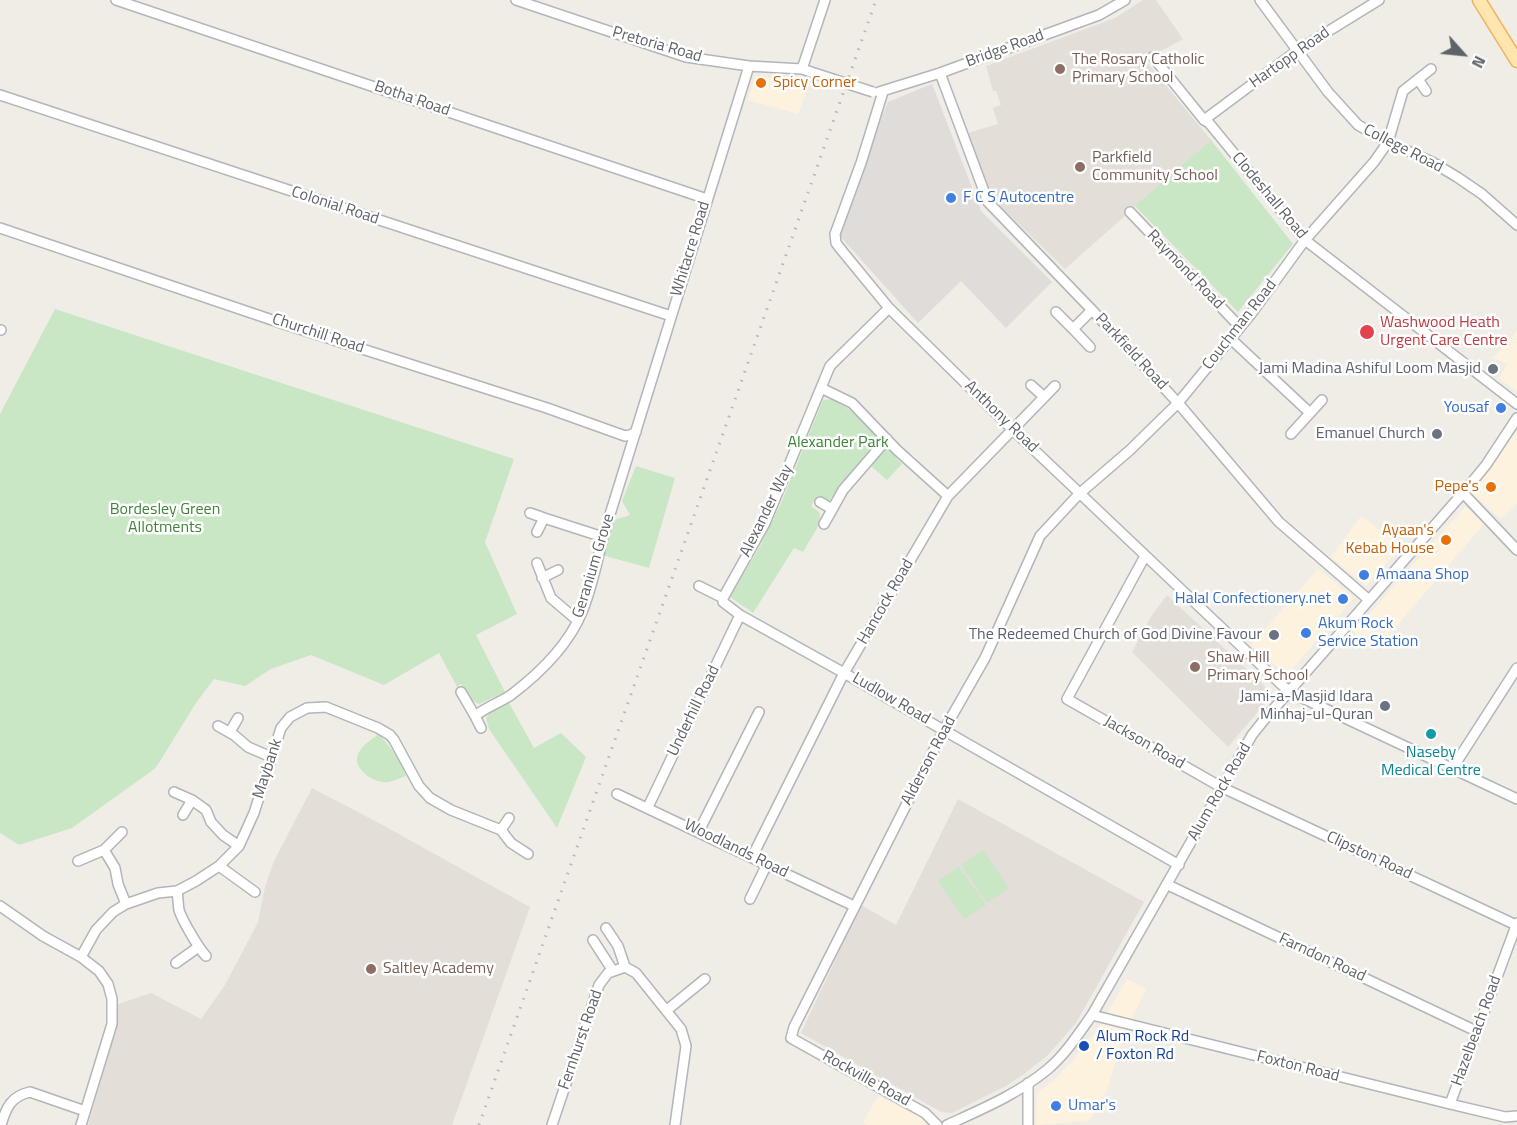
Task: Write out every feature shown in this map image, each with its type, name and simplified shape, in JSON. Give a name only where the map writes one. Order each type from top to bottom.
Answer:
[{"type":"main road","points":[[1479,0],[1517,61]]},
{"type":"street","name":"Botha Road","points":[[116,0],[707,199]]},
{"type":"street","name":"Pretoria Road","points":[[516,0],[686,57],[807,71]]},
{"type":"street","points":[[825,0],[807,71],[878,92]]},
{"type":"street","name":"Bridge Road","points":[[878,92],[940,73],[1099,15],[1125,0]]},
{"type":"street","name":"College Road","points":[[1260,0],[1342,110],[1358,125],[1457,177],[1482,194],[1517,225]]},
{"type":"street","name":"Hartopp Road","points":[[1204,120],[1298,50],[1379,0]]},
{"type":"street","name":"Clodeshall Road","points":[[1153,57],[1305,240],[1517,404]]},
{"type":"street","name":"Whitacre Road","points":[[636,432],[749,66]]},
{"type":"street","name":"Couchman Road","points":[[1079,494],[1130,450],[1178,403],[1231,339],[1305,240],[1374,162],[1388,142],[1403,91],[1431,69]]},
{"type":"street","name":"Parkfield Road","points":[[940,73],[988,202],[1178,403],[1279,522],[1369,600]]},
{"type":"street","points":[[1418,79],[1426,91]]},
{"type":"street","name":"Anthony Road","points":[[878,92],[861,163],[835,234],[836,243],[889,308],[1079,494],[1290,691],[1517,799]]},
{"type":"street","name":"Colonial Road","points":[[0,95],[670,316]]},
{"type":"street","name":"Raymond Road","points":[[1130,212],[1240,327]]},
{"type":"street","name":"Churchill Road","points":[[0,228],[625,436],[636,432]]},
{"type":"street","name":"Alexander Way","points":[[723,598],[765,523],[830,366],[889,308]]},
{"type":"street","points":[[1073,329],[1092,310]]},
{"type":"street","points":[[1056,312],[1090,346]]},
{"type":"street","points":[[1231,339],[1310,413]]},
{"type":"street","points":[[1031,385],[1044,397]]},
{"type":"street","name":"Hancock Road","points":[[752,857],[844,673],[948,496],[1056,386]]},
{"type":"street","points":[[821,388],[852,403],[948,496]]},
{"type":"street","points":[[1291,434],[1322,400]]},
{"type":"street","name":"Alum Rock Road","points":[[947,1125],[1002,1100],[1028,1083],[1050,1067],[1076,1038],[1092,1015],[1168,885],[1252,735],[1463,494],[1486,465],[1517,418]]},
{"type":"street","name":"Geranium Grove","points":[[475,716],[508,697],[539,673],[562,647],[578,621],[587,599],[603,537],[636,432]]},
{"type":"street","points":[[824,524],[843,490],[887,439]]},
{"type":"street","name":"Alderson Road","points":[[791,1038],[794,1027],[854,906],[944,730],[985,658],[1040,536],[1079,494]]},
{"type":"street","points":[[1463,494],[1517,550]]},
{"type":"street","points":[[820,502],[832,509]]},
{"type":"street","points":[[530,513],[603,537]]},
{"type":"street","points":[[537,532],[544,518]]},
{"type":"street","name":"Jackson Road","points":[[1145,556],[1067,699],[1221,787]]},
{"type":"street","points":[[537,563],[551,598],[578,621]]},
{"type":"street","points":[[542,578],[558,570]]},
{"type":"street","name":"Ludlow Road","points":[[699,586],[723,598],[723,602],[740,615],[1179,865]]},
{"type":"street","name":"Underhill Road","points":[[648,807],[740,615]]},
{"type":"street","points":[[1452,769],[1517,668]]},
{"type":"street","points":[[461,692],[481,728]]},
{"type":"street","name":"Maybank","points":[[81,957],[96,930],[113,912],[126,904],[159,893],[177,891],[196,881],[219,866],[238,846],[254,813],[281,728],[290,717],[307,708],[326,707],[390,735],[419,786],[430,798],[451,810],[501,830],[511,843],[528,854]]},
{"type":"street","points":[[699,831],[759,712]]},
{"type":"street","points":[[230,732],[238,718]]},
{"type":"street","points":[[218,726],[230,732],[248,747],[271,757]]},
{"type":"street","name":"Clipston Road","points":[[1221,787],[1517,924]]},
{"type":"street","points":[[174,792],[192,800],[206,810],[211,822],[238,846]]},
{"type":"street","name":"Woodlands Road","points":[[617,794],[854,906]]},
{"type":"street","points":[[183,815],[192,800]]},
{"type":"street","points":[[501,830],[509,818]]},
{"type":"street","points":[[78,861],[104,850],[122,832]]},
{"type":"street","points":[[104,850],[115,868],[118,884],[126,904]]},
{"type":"street","points":[[750,899],[767,864]]},
{"type":"street","points":[[219,866],[255,892]]},
{"type":"street","name":"Farndon Road","points":[[1168,885],[1476,1031]]},
{"type":"street","points":[[177,891],[180,912],[195,938],[197,948],[206,956]]},
{"type":"street","points":[[0,906],[43,936],[81,957],[99,971],[108,984],[112,999],[112,1024],[81,1125]]},
{"type":"street","name":"Hazelbeach Road","points":[[1450,1104],[1517,924]]},
{"type":"street","points":[[606,928],[618,946],[625,967],[636,973],[681,1029],[686,1046],[675,1125]]},
{"type":"street","points":[[593,940],[613,971]]},
{"type":"street","points":[[176,963],[197,948]]},
{"type":"street","name":"Fernhurst Road","points":[[552,1125],[599,985],[608,973],[625,967]]},
{"type":"street","points":[[667,1010],[705,979]]},
{"type":"street","name":"Foxton Road","points":[[1092,1015],[1505,1117]]},
{"type":"street","name":"Rockville Road","points":[[791,1038],[925,1113],[938,1125]]},
{"type":"street","points":[[1028,1083],[1028,1125]]},
{"type":"street","points":[[1,1125],[5,1111],[13,1099],[30,1092],[85,1111]]},
{"type":"street","points":[[1505,1117],[1517,1116]]},
{"type":"street","points":[[1505,1117],[1516,1125]]},
{"type":"shaded area","name":"Parkfield Community School","points":[[1143,0],[1156,0],[1183,39],[1145,60],[1211,140],[1065,269],[993,199],[968,133],[998,124],[993,108],[1001,105],[996,91],[993,91],[986,66],[1115,18]]},
{"type":"shaded area","points":[[755,76],[809,84],[798,114],[748,100]]},
{"type":"shaded area","points":[[932,84],[981,211],[1052,282],[1006,328],[961,281],[918,323],[839,235],[888,102]]},
{"type":"shaded area","points":[[1517,331],[1517,392],[1499,378],[1507,364],[1493,358]]},
{"type":"shaded area","points":[[1517,430],[1517,503],[1501,519],[1471,493]]},
{"type":"shaded area","points":[[1465,507],[1484,524],[1375,651],[1353,632]]},
{"type":"shaded area","points":[[1361,516],[1401,547],[1366,586],[1331,557]]},
{"type":"shaded area","points":[[1318,569],[1354,598],[1287,675],[1251,645]]},
{"type":"shaded area","name":"Shaw Hill Primary School","points":[[1167,595],[1273,694],[1228,747],[1132,652],[1150,618]]},
{"type":"shaded area","name":"Saltley Academy","points":[[312,788],[530,907],[452,1125],[88,1125],[115,1029],[118,1004],[151,993],[201,1019],[225,985],[258,922],[265,887],[274,861]]},
{"type":"shaded area","points":[[958,799],[1144,902],[1076,1023],[1048,1055],[1006,1086],[952,1113],[941,1112],[801,1033],[861,905],[896,925]]},
{"type":"shaded area","points":[[1127,979],[1146,989],[1123,1036],[1107,1091],[1089,1121],[1036,1125],[1037,1093],[1055,1079],[1076,1057],[1101,1024]]},
{"type":"shaded area","points":[[878,1096],[921,1117],[925,1125],[866,1125],[863,1122]]},
{"type":"green space","points":[[1211,140],[1293,244],[1238,312],[1135,206]]},
{"type":"green space","name":"Bordesley Green Allotments","points":[[55,309],[514,459],[485,542],[517,614],[476,635],[505,692],[479,704],[471,700],[461,684],[457,687],[439,653],[384,685],[311,655],[271,669],[245,686],[214,679],[153,770],[72,828],[19,845],[0,833],[0,414]]},
{"type":"green space","name":"Alexander Park","points":[[833,399],[857,415],[902,464],[887,480],[864,460],[829,501],[818,496],[811,506],[820,513],[819,525],[803,552],[794,548],[753,613],[730,597],[760,546],[781,503],[823,400]]},
{"type":"green space","points":[[636,466],[675,478],[649,568],[602,555],[614,520],[630,515],[622,501]]},
{"type":"green space","points":[[508,701],[534,748],[561,733],[586,757],[557,828],[489,729],[486,718]]},
{"type":"green space","points":[[379,734],[398,757],[406,776],[390,782],[382,782],[371,778],[361,770],[357,760],[358,754]]},
{"type":"green space","points":[[983,850],[1009,888],[987,903],[961,865]]},
{"type":"green space","points":[[959,867],[986,905],[964,919],[938,881]]},
{"type":"railway","points":[[479,1125],[876,0]]},
{"type":"place","name":"The Rosary Catholic Primary School","points":[[1060,69]]},
{"type":"place","name":"Spicy Corner","points":[[761,83]]},
{"type":"place","name":"Parkfield Community School","points":[[1080,167]]},
{"type":"place","name":"F C S Autocentre","points":[[951,198]]},
{"type":"place","name":"Washwood Heath Urgent Care Centre","points":[[1367,332]]},
{"type":"place","name":"Jami Madina Ashiful Loom Masjid","points":[[1493,369]]},
{"type":"place","name":"Yousaf","points":[[1501,408]]},
{"type":"place","name":"Emanuel Church","points":[[1437,434]]},
{"type":"place","name":"Pepe's","points":[[1491,487]]},
{"type":"place","name":"Ayaan's Kebab House","points":[[1446,540]]},
{"type":"place","name":"Amaana Shop","points":[[1364,575]]},
{"type":"place","name":"Halal Confectionery.net","points":[[1343,599]]},
{"type":"place","name":"Akum Rock Service Station","points":[[1306,633]]},
{"type":"place","name":"The Redeemed Church of God Divine Favour","points":[[1274,635]]},
{"type":"place","name":"Shaw Hill Primary School","points":[[1195,667]]},
{"type":"place","name":"Jami-a-Masjid Idara Minhaj-ul-Quran","points":[[1385,706]]},
{"type":"place","name":"Naseby Medical Centre","points":[[1431,734]]},
{"type":"place","name":"Saltley Academy","points":[[371,969]]},
{"type":"place","name":"Alum Rock Rd / Foxton Rd","points":[[1084,1046]]},
{"type":"place","name":"Umar's","points":[[1056,1106]]}]
